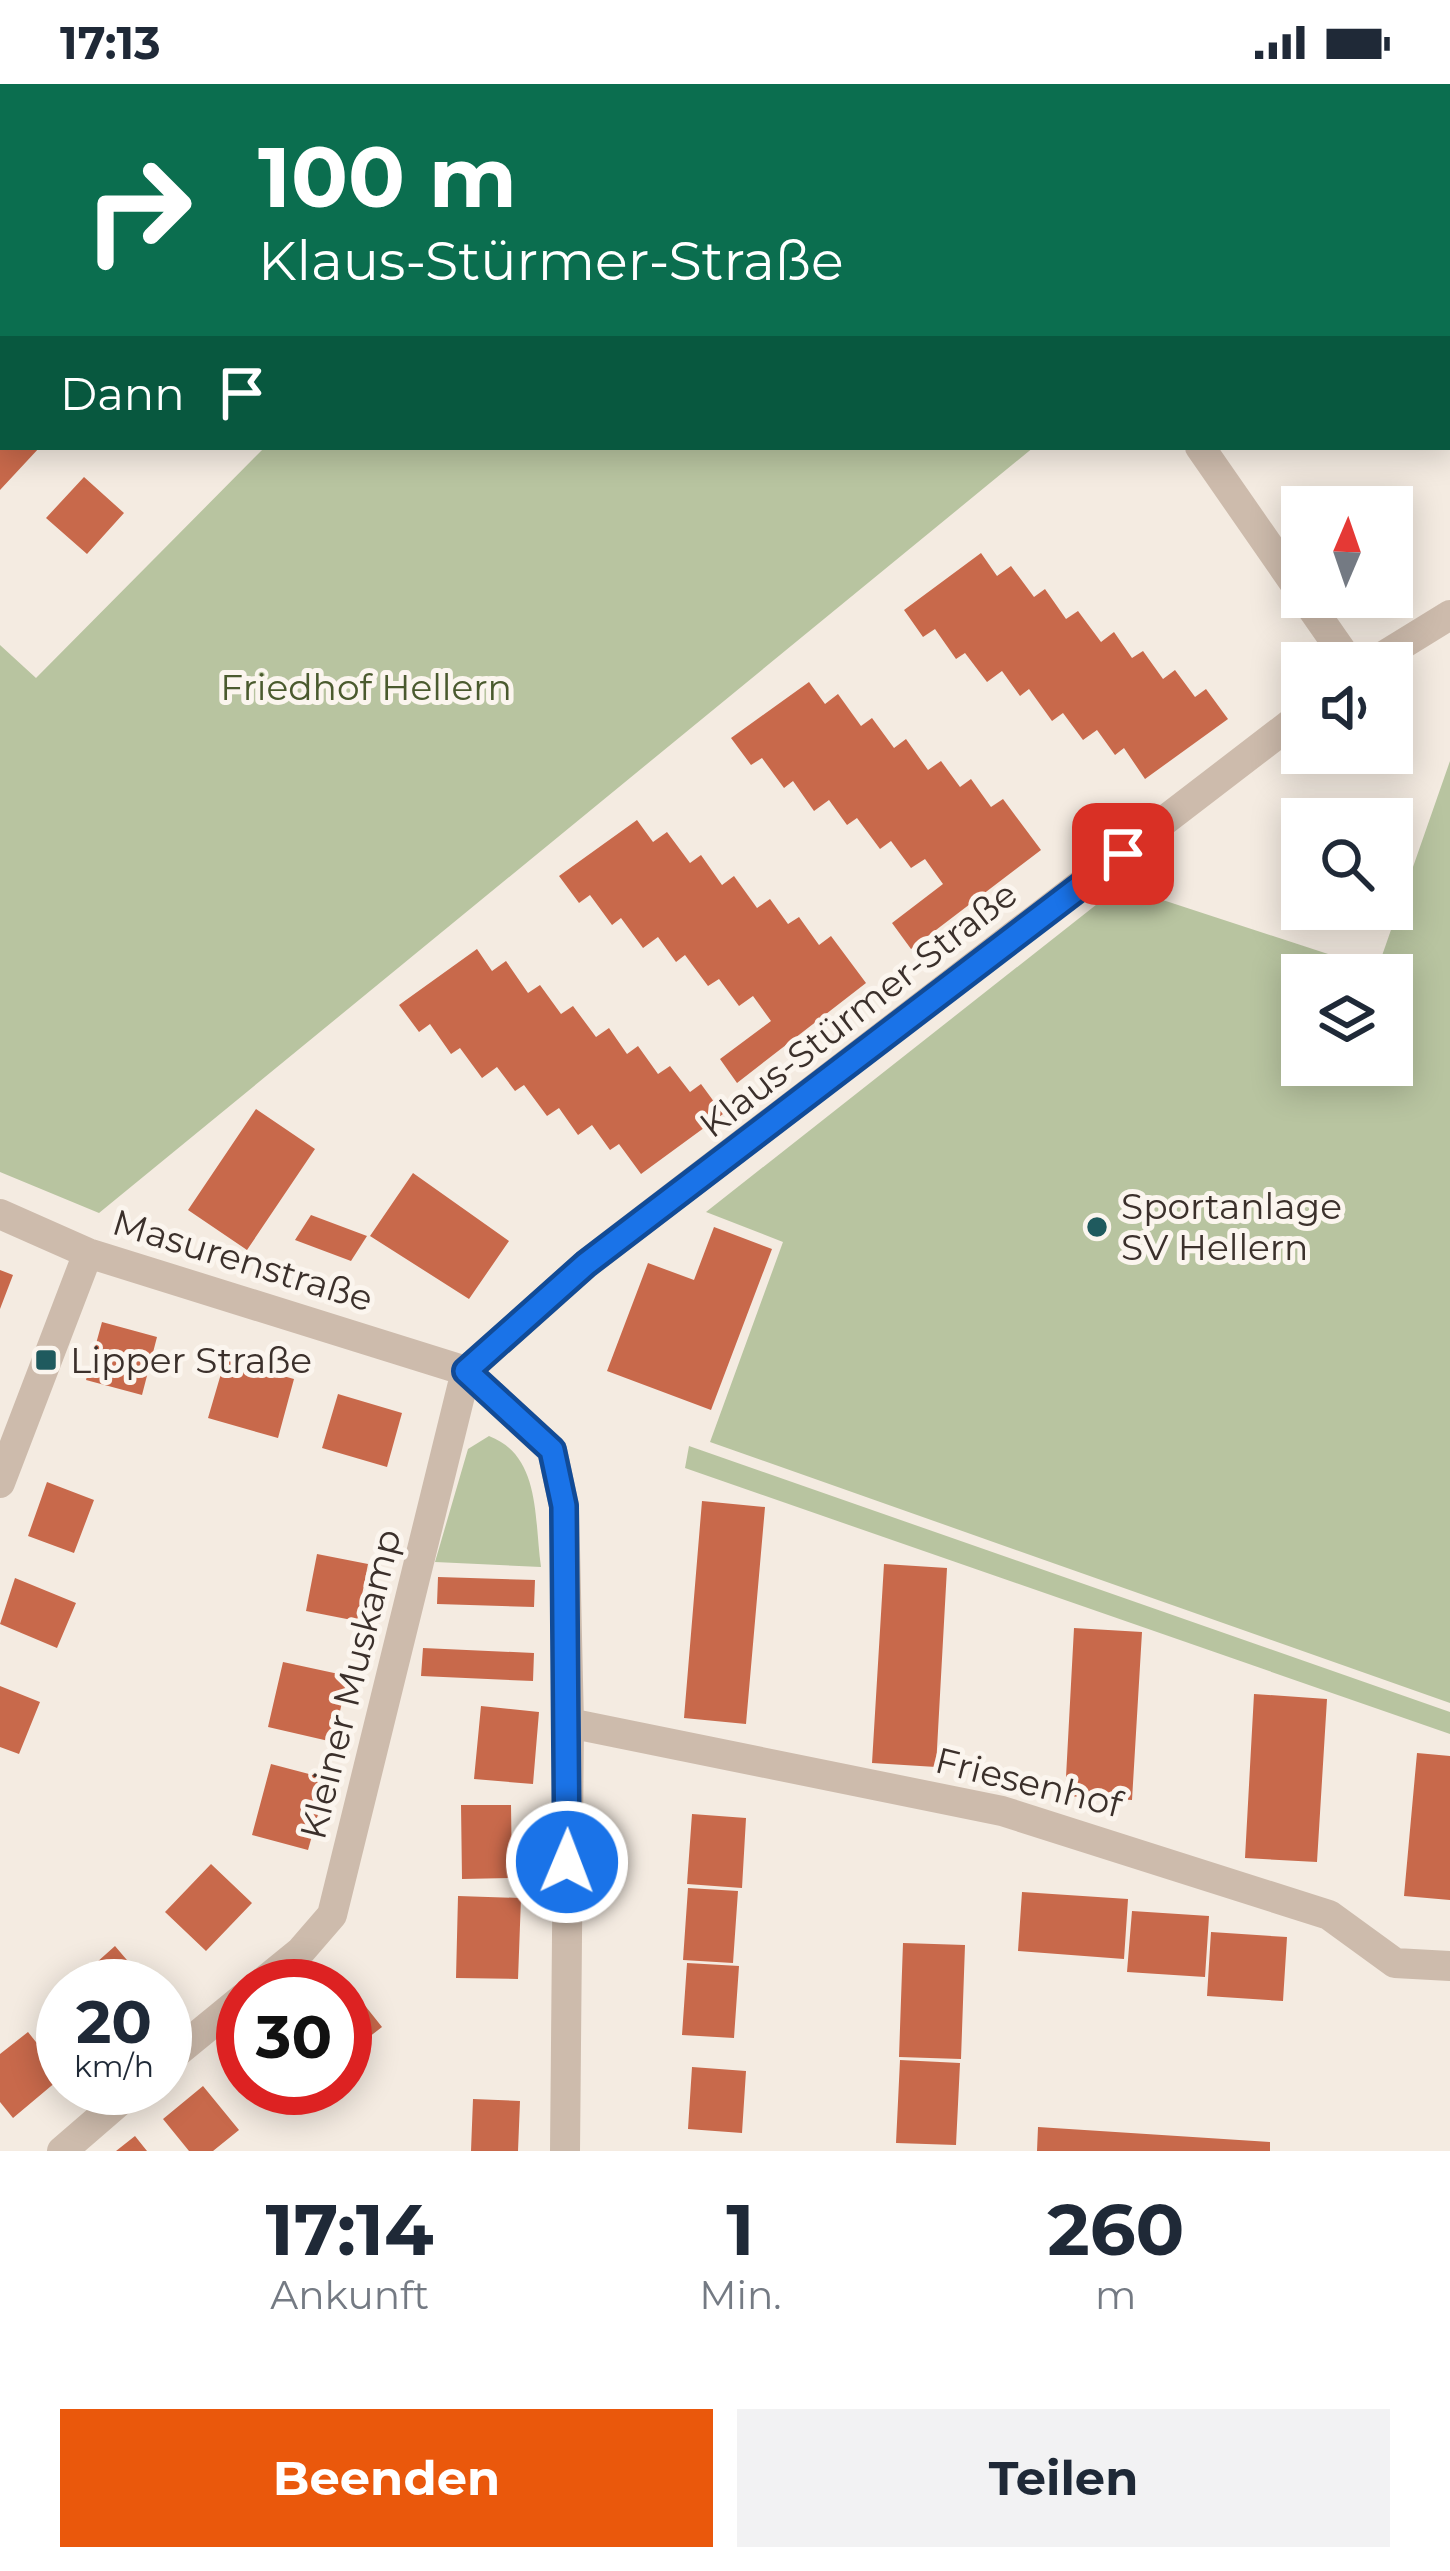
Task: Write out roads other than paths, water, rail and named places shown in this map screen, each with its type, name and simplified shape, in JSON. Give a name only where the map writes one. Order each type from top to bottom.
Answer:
[{"type":"street","points":[[1203,450],[1281,563]]},
{"type":"street","points":[[1406,642],[1450,615]]},
{"type":"street","name":"Klaus-Stürmer-Straße","points":[[466,1371],[586,1264],[1281,731]]},
{"type":"street","name":"Masurenstraße","points":[[0,1214],[88,1252],[466,1371]]},
{"type":"street","points":[[0,1483],[88,1252]]},
{"type":"street","points":[[466,1371],[552,1450],[564,1506],[569,1723],[565,2151]]},
{"type":"street","name":"Kleiner Muskamp","points":[[291,1959],[332,1915],[466,1371]]},
{"type":"street","name":"Friesenhof","points":[[569,1723],[1002,1811],[1329,1915],[1395,1963],[1450,1966]]},
{"type":"street","points":[[192,2040],[216,2021]]},
{"type":"street","points":[[62,2151],[104,2115]]},
{"type":"place","name":"Sportanlage SV Hellern","points":[[1097,1227]]},
{"type":"place","name":"Lipper Straße","points":[[46,1360]]},
{"type":"park label","name":"Friedhof Hellern","points":[[366,687]]}]
